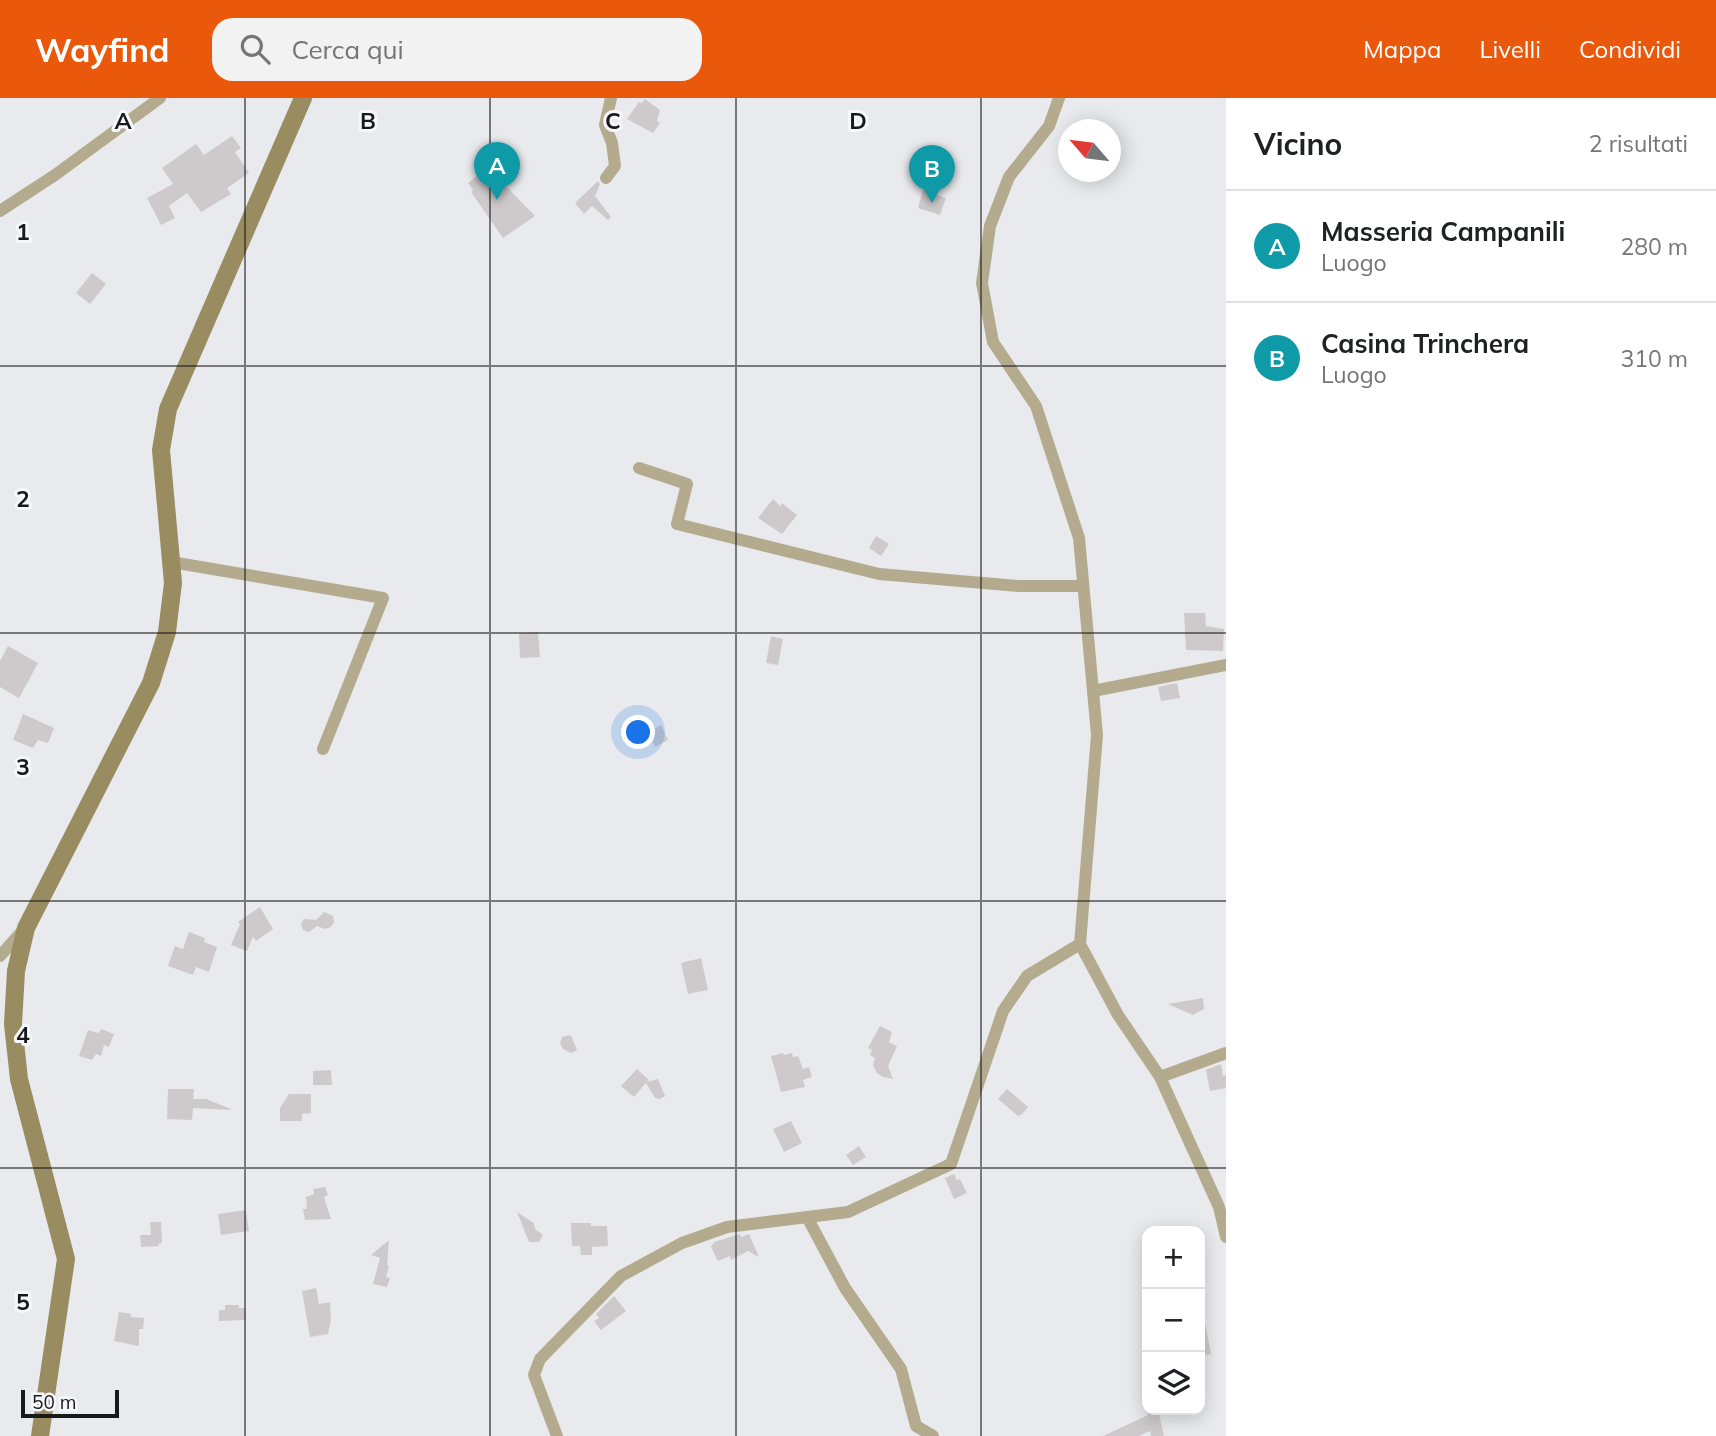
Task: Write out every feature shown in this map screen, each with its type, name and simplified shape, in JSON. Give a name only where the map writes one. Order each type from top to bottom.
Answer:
[{"type":"main road","points":[[40,1436],[66,1259],[19,1079],[13,1024],[16,971],[26,928],[151,682],[167,632],[173,583],[161,450],[168,409],[297,103]]},
{"type":"street","points":[[0,211],[55,175],[160,98]]},
{"type":"street","points":[[606,178],[615,166],[612,143],[605,125],[611,98]]},
{"type":"street","points":[[1059,98],[1049,126],[1009,177],[990,226],[982,283],[993,342],[1036,406],[1079,538],[1097,735],[1080,944],[1118,1015],[1160,1077],[1219,1207],[1226,1237]]},
{"type":"street","points":[[639,468],[688,484],[677,524],[879,574],[1019,586],[1083,586]]},
{"type":"street","points":[[171,562],[383,598],[323,749]]},
{"type":"street","points":[[1093,691],[1226,664]]},
{"type":"street","points":[[0,956],[26,928]]},
{"type":"street","points":[[557,1436],[534,1375],[540,1359],[621,1276],[682,1243],[727,1227],[848,1212],[951,1164],[1003,1011],[1027,976],[1080,944]]},
{"type":"street","points":[[1160,1077],[1226,1053]]},
{"type":"street","points":[[807,1217],[845,1288],[901,1369],[916,1426],[933,1436]]},
{"type":"building","points":[[645,99],[660,110],[657,121],[660,123],[653,133],[627,119],[639,102],[642,103]]},
{"type":"building","points":[[232,136],[241,148],[235,152],[249,173],[227,188],[231,194],[201,212],[187,193],[169,206],[175,218],[161,225],[147,198],[173,184],[162,168],[196,144],[204,155]]},
{"type":"building","points":[[510,150],[517,159],[511,163],[517,172],[502,182],[535,216],[503,238],[471,192],[473,190],[468,183]]},
{"type":"building","points":[[598,181],[600,184],[595,196],[611,217],[608,220],[592,206],[584,214],[575,203]]},
{"type":"building","points":[[923,190],[946,198],[940,215],[918,208]]},
{"type":"building","points":[[92,273],[106,284],[90,304],[76,293]]},
{"type":"building","points":[[773,499],[797,515],[782,534],[758,518]]},
{"type":"building","points":[[876,536],[889,544],[881,556],[869,548]]},
{"type":"building","points":[[1184,613],[1205,613],[1206,626],[1224,629],[1223,651],[1186,650]]},
{"type":"building","points":[[538,632],[540,657],[520,658],[519,633]]},
{"type":"building","points":[[771,636],[783,639],[778,665],[766,663]]},
{"type":"building","points":[[8,646],[38,663],[19,698],[0,687],[0,661]]},
{"type":"building","points":[[1177,683],[1180,698],[1161,701],[1158,687]]},
{"type":"building","points":[[23,714],[54,728],[48,743],[38,740],[33,748],[13,740]]},
{"type":"building","points":[[661,725],[668,740],[655,747],[648,732]]},
{"type":"building","points":[[260,907],[273,929],[256,941],[253,937],[247,951],[231,945],[240,924],[238,922]]},
{"type":"building","points":[[324,912],[333,916],[331,927],[325,929],[317,926],[309,932],[303,930],[301,924],[304,919],[316,920]]},
{"type":"building","points":[[189,932],[205,938],[204,942],[217,947],[209,972],[196,967],[193,975],[168,966],[175,946],[183,949]]},
{"type":"building","points":[[701,958],[708,990],[688,994],[681,963]]},
{"type":"building","points":[[1203,998],[1204,1009],[1193,1015],[1168,1004]]},
{"type":"building","points":[[880,1026],[892,1032],[889,1042],[897,1046],[888,1066],[893,1079],[877,1073],[873,1065],[875,1058],[870,1055],[872,1050],[868,1048]]},
{"type":"building","points":[[101,1029],[114,1034],[109,1047],[104,1045],[101,1056],[96,1054],[92,1060],[79,1056],[88,1030],[99,1033]]},
{"type":"building","points":[[571,1035],[577,1050],[571,1053],[563,1049],[560,1043],[562,1037]]},
{"type":"building","points":[[783,1053],[798,1056],[803,1069],[809,1067],[812,1077],[803,1080],[805,1087],[781,1092],[771,1056]]},
{"type":"building","points":[[1221,1064],[1223,1076],[1226,1075],[1226,1088],[1210,1091],[1206,1070]]},
{"type":"building","points":[[637,1069],[649,1080],[647,1082],[658,1079],[665,1096],[655,1098],[646,1083],[634,1097],[621,1086]]},
{"type":"building","points":[[331,1070],[332,1085],[313,1085],[313,1071]]},
{"type":"building","points":[[168,1089],[194,1089],[193,1099],[206,1099],[231,1110],[193,1108],[192,1120],[167,1119]]},
{"type":"building","points":[[1007,1089],[1028,1107],[1018,1116],[998,1099]]},
{"type":"building","points":[[289,1094],[311,1094],[311,1113],[302,1114],[302,1121],[280,1121],[280,1108]]},
{"type":"building","points":[[791,1121],[802,1143],[784,1152],[773,1129]]},
{"type":"building","points":[[859,1146],[866,1157],[853,1165],[846,1155]]},
{"type":"building","points":[[954,1174],[957,1180],[960,1179],[967,1193],[954,1199],[945,1178]]},
{"type":"building","points":[[325,1187],[328,1195],[324,1197],[331,1219],[305,1220],[303,1209],[307,1209],[306,1197],[314,1194],[313,1189]]},
{"type":"building","points":[[246,1210],[249,1231],[221,1235],[218,1214]]},
{"type":"building","points":[[517,1212],[534,1223],[535,1229],[543,1235],[539,1242],[529,1242]]},
{"type":"building","points":[[150,1222],[161,1222],[162,1243],[158,1244],[159,1246],[141,1247],[140,1235],[151,1235]]},
{"type":"building","points":[[571,1223],[607,1226],[608,1246],[592,1247],[592,1255],[581,1255],[580,1246],[572,1246]]},
{"type":"building","points":[[740,1234],[741,1237],[749,1234],[759,1257],[748,1251],[731,1260],[730,1256],[718,1261],[711,1247],[714,1242]]},
{"type":"building","points":[[389,1240],[389,1266],[386,1277],[390,1278],[387,1287],[373,1284],[380,1258],[371,1255]]},
{"type":"building","points":[[316,1288],[319,1304],[330,1302],[331,1319],[328,1334],[310,1337],[302,1291]]},
{"type":"building","points":[[614,1296],[626,1311],[601,1330],[594,1321],[599,1318],[596,1314]]},
{"type":"building","points":[[225,1305],[245,1308],[246,1320],[219,1321],[219,1310],[225,1310]]},
{"type":"building","points":[[119,1312],[144,1318],[143,1329],[139,1329],[139,1346],[114,1341]]},
{"type":"building","points":[[1205,1323],[1211,1354],[1205,1355]]},
{"type":"building","points":[[1148,1415],[1159,1415],[1164,1436],[1151,1436],[1150,1431],[1139,1436],[1103,1436]]},
{"type":"place","name":"Masseria Campanili","points":[[497,200]]},
{"type":"place","name":"Casina Trinchera","points":[[932,203]]}]
